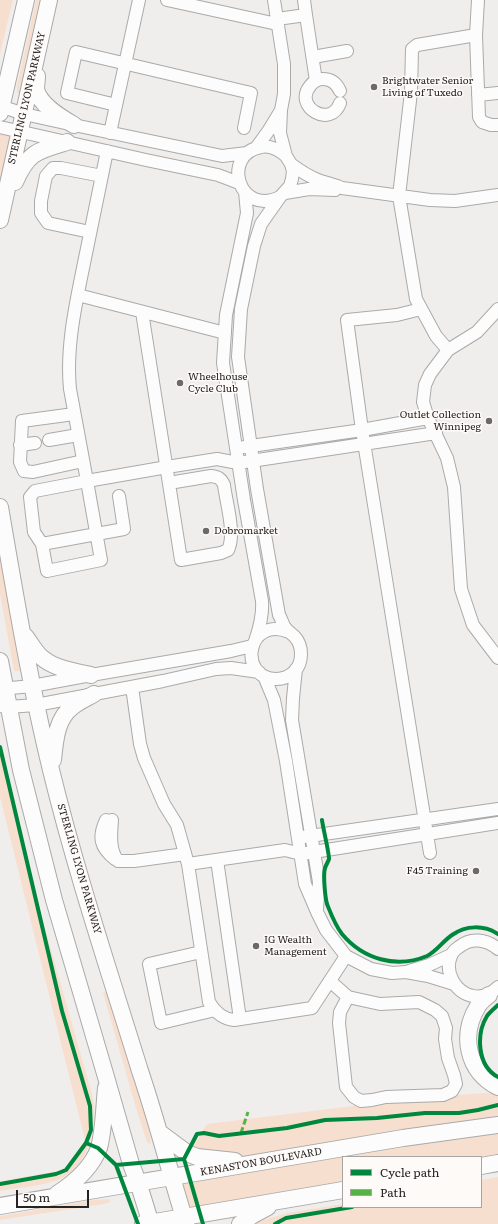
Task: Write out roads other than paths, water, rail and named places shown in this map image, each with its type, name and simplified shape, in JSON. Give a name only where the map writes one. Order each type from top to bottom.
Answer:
[{"type":"main road","points":[[0,108],[4,80],[26,0]]},
{"type":"main road","name":"STERLING LYON PARKWAY","points":[[0,217],[49,0]]},
{"type":"main road","points":[[37,56],[36,90],[43,102],[54,113],[74,126]]},
{"type":"main road","points":[[0,217],[25,162],[33,154],[46,148],[67,142]]},
{"type":"main road","name":"STERLING LYON PARKWAY","points":[[0,507],[32,686],[51,771],[83,885],[160,1133],[185,1220]]},
{"type":"main road","points":[[22,632],[39,655],[48,662],[63,669],[91,675]]},
{"type":"main road","points":[[0,661],[4,706],[54,900],[131,1164],[138,1182],[148,1224],[185,1220],[342,1190]]},
{"type":"main road","points":[[51,771],[56,735],[61,721],[71,708],[94,694]]},
{"type":"main road","points":[[0,732],[9,742],[21,770]]},
{"type":"main road","points":[[493,991],[478,1004],[472,1018],[467,1037],[471,1057],[478,1069],[482,1075],[498,1087]]},
{"type":"main road","points":[[52,1197],[79,1178],[98,1148],[102,1127],[106,1077]]},
{"type":"main road","name":"KENASTON BOULEVARD","points":[[0,1206],[403,1138],[498,1125]]},
{"type":"main road","points":[[160,1133],[187,1153],[197,1157],[259,1163]]},
{"type":"main road","points":[[482,1166],[498,1163]]},
{"type":"main road","points":[[240,1224],[253,1214],[281,1201]]},
{"type":"street","points":[[110,133],[140,0]]},
{"type":"street","points":[[167,0],[277,22],[306,15]]},
{"type":"street","points":[[274,0],[284,64],[284,94],[281,110],[280,133],[293,171],[290,186],[261,224],[254,246],[241,310],[238,357],[253,461],[279,615],[284,626],[300,644],[301,657],[296,669],[292,698],[292,720],[319,882],[317,912]]},
{"type":"street","points":[[304,0],[316,81]]},
{"type":"street","points":[[478,0],[476,35],[479,117],[482,122],[491,125],[498,124]]},
{"type":"street","points":[[448,350],[436,336],[416,299],[399,196],[411,92],[412,49],[417,45],[476,35]]},
{"type":"street","points":[[313,57],[348,51]]},
{"type":"street","points":[[116,105],[67,93],[76,52],[251,93],[244,128]]},
{"type":"street","points":[[340,91],[337,85],[333,82],[322,79],[311,84],[306,95],[308,107],[318,114],[330,114],[336,111],[340,103]]},
{"type":"street","points":[[478,95],[498,93]]},
{"type":"street","points":[[0,108],[74,126],[222,156],[251,151],[264,146],[272,147],[280,151],[301,172],[342,188],[430,200],[455,201],[498,195]]},
{"type":"street","points":[[281,110],[266,134],[242,160],[238,167],[238,175],[247,213],[226,315],[224,363],[235,448],[262,600],[260,626],[251,653],[251,660],[262,674],[274,700],[286,761],[305,884],[326,930],[346,956],[371,970],[392,973],[406,972],[429,965],[451,955],[463,944],[471,940],[481,940],[490,943],[498,949]]},
{"type":"street","points":[[0,127],[218,175],[242,188],[251,197],[266,202],[283,195],[314,189],[333,191],[342,188]]},
{"type":"street","points":[[107,151],[78,295],[69,352],[68,374],[74,414],[87,481],[101,560],[47,571],[42,544],[34,532],[30,498],[35,491],[87,481],[167,467],[217,460],[238,463],[436,433]]},
{"type":"street","points":[[90,232],[48,223],[41,213],[41,201],[46,176],[53,168],[60,168],[102,176]]},
{"type":"street","points":[[78,295],[225,333]]},
{"type":"street","points":[[421,309],[397,315],[347,320],[364,444],[430,853]]},
{"type":"street","points":[[498,309],[477,332],[448,350],[430,374],[425,385],[423,402],[428,418],[447,458],[454,487],[462,592],[473,625],[498,658]]},
{"type":"street","points":[[142,312],[181,560],[221,553],[228,550],[231,540],[224,485],[222,480],[211,476],[169,483]]},
{"type":"street","points":[[74,414],[22,421],[20,462],[24,471],[33,472],[83,461]]},
{"type":"street","points":[[217,460],[235,448],[362,430],[428,418]]},
{"type":"street","points":[[49,440],[78,435]]},
{"type":"street","points":[[20,445],[35,443]]},
{"type":"street","points":[[42,544],[124,529],[119,496]]},
{"type":"street","points":[[2,689],[32,686],[229,651],[254,642],[260,634],[267,630],[274,628],[289,632]]},
{"type":"street","points":[[4,706],[36,705],[163,681],[216,669],[231,668],[262,674],[271,679],[278,679],[285,678],[296,669]]},
{"type":"street","points":[[132,687],[140,744],[144,758],[164,804],[177,825],[186,859],[210,1002],[215,1010],[228,1020],[312,1008],[346,956]]},
{"type":"street","points":[[285,850],[298,838],[498,809]]},
{"type":"street","points":[[109,820],[113,855],[118,861],[186,859],[217,860],[285,850],[301,854],[498,823]]},
{"type":"street","points":[[217,860],[240,1019]]},
{"type":"street","points":[[201,952],[149,964],[161,1023],[215,1010]]},
{"type":"street","points":[[451,955],[449,966],[450,975],[454,984],[460,990],[468,995],[477,996],[493,991]]},
{"type":"street","points":[[406,972],[428,976],[454,984]]},
{"type":"street","points":[[330,981],[348,997],[380,1004],[419,1002],[435,1010],[442,1016],[446,1028],[445,1039],[448,1058],[456,1084],[452,1091],[443,1095],[361,1101],[354,1097],[346,1087],[339,1023],[340,1012],[348,997]]},
{"type":"place","name":"Brightwater Senior Living of Tuxedo","points":[[374,87]]},
{"type":"place","name":"Wheelhouse Cycle Club","points":[[180,383]]},
{"type":"place","name":"Outlet Collection Winnipeg","points":[[489,421]]},
{"type":"place","name":"Dobromarket","points":[[206,531]]},
{"type":"place","name":"F45 Training","points":[[476,871]]},
{"type":"place","name":"IG Wealth Management","points":[[256,946]]}]
